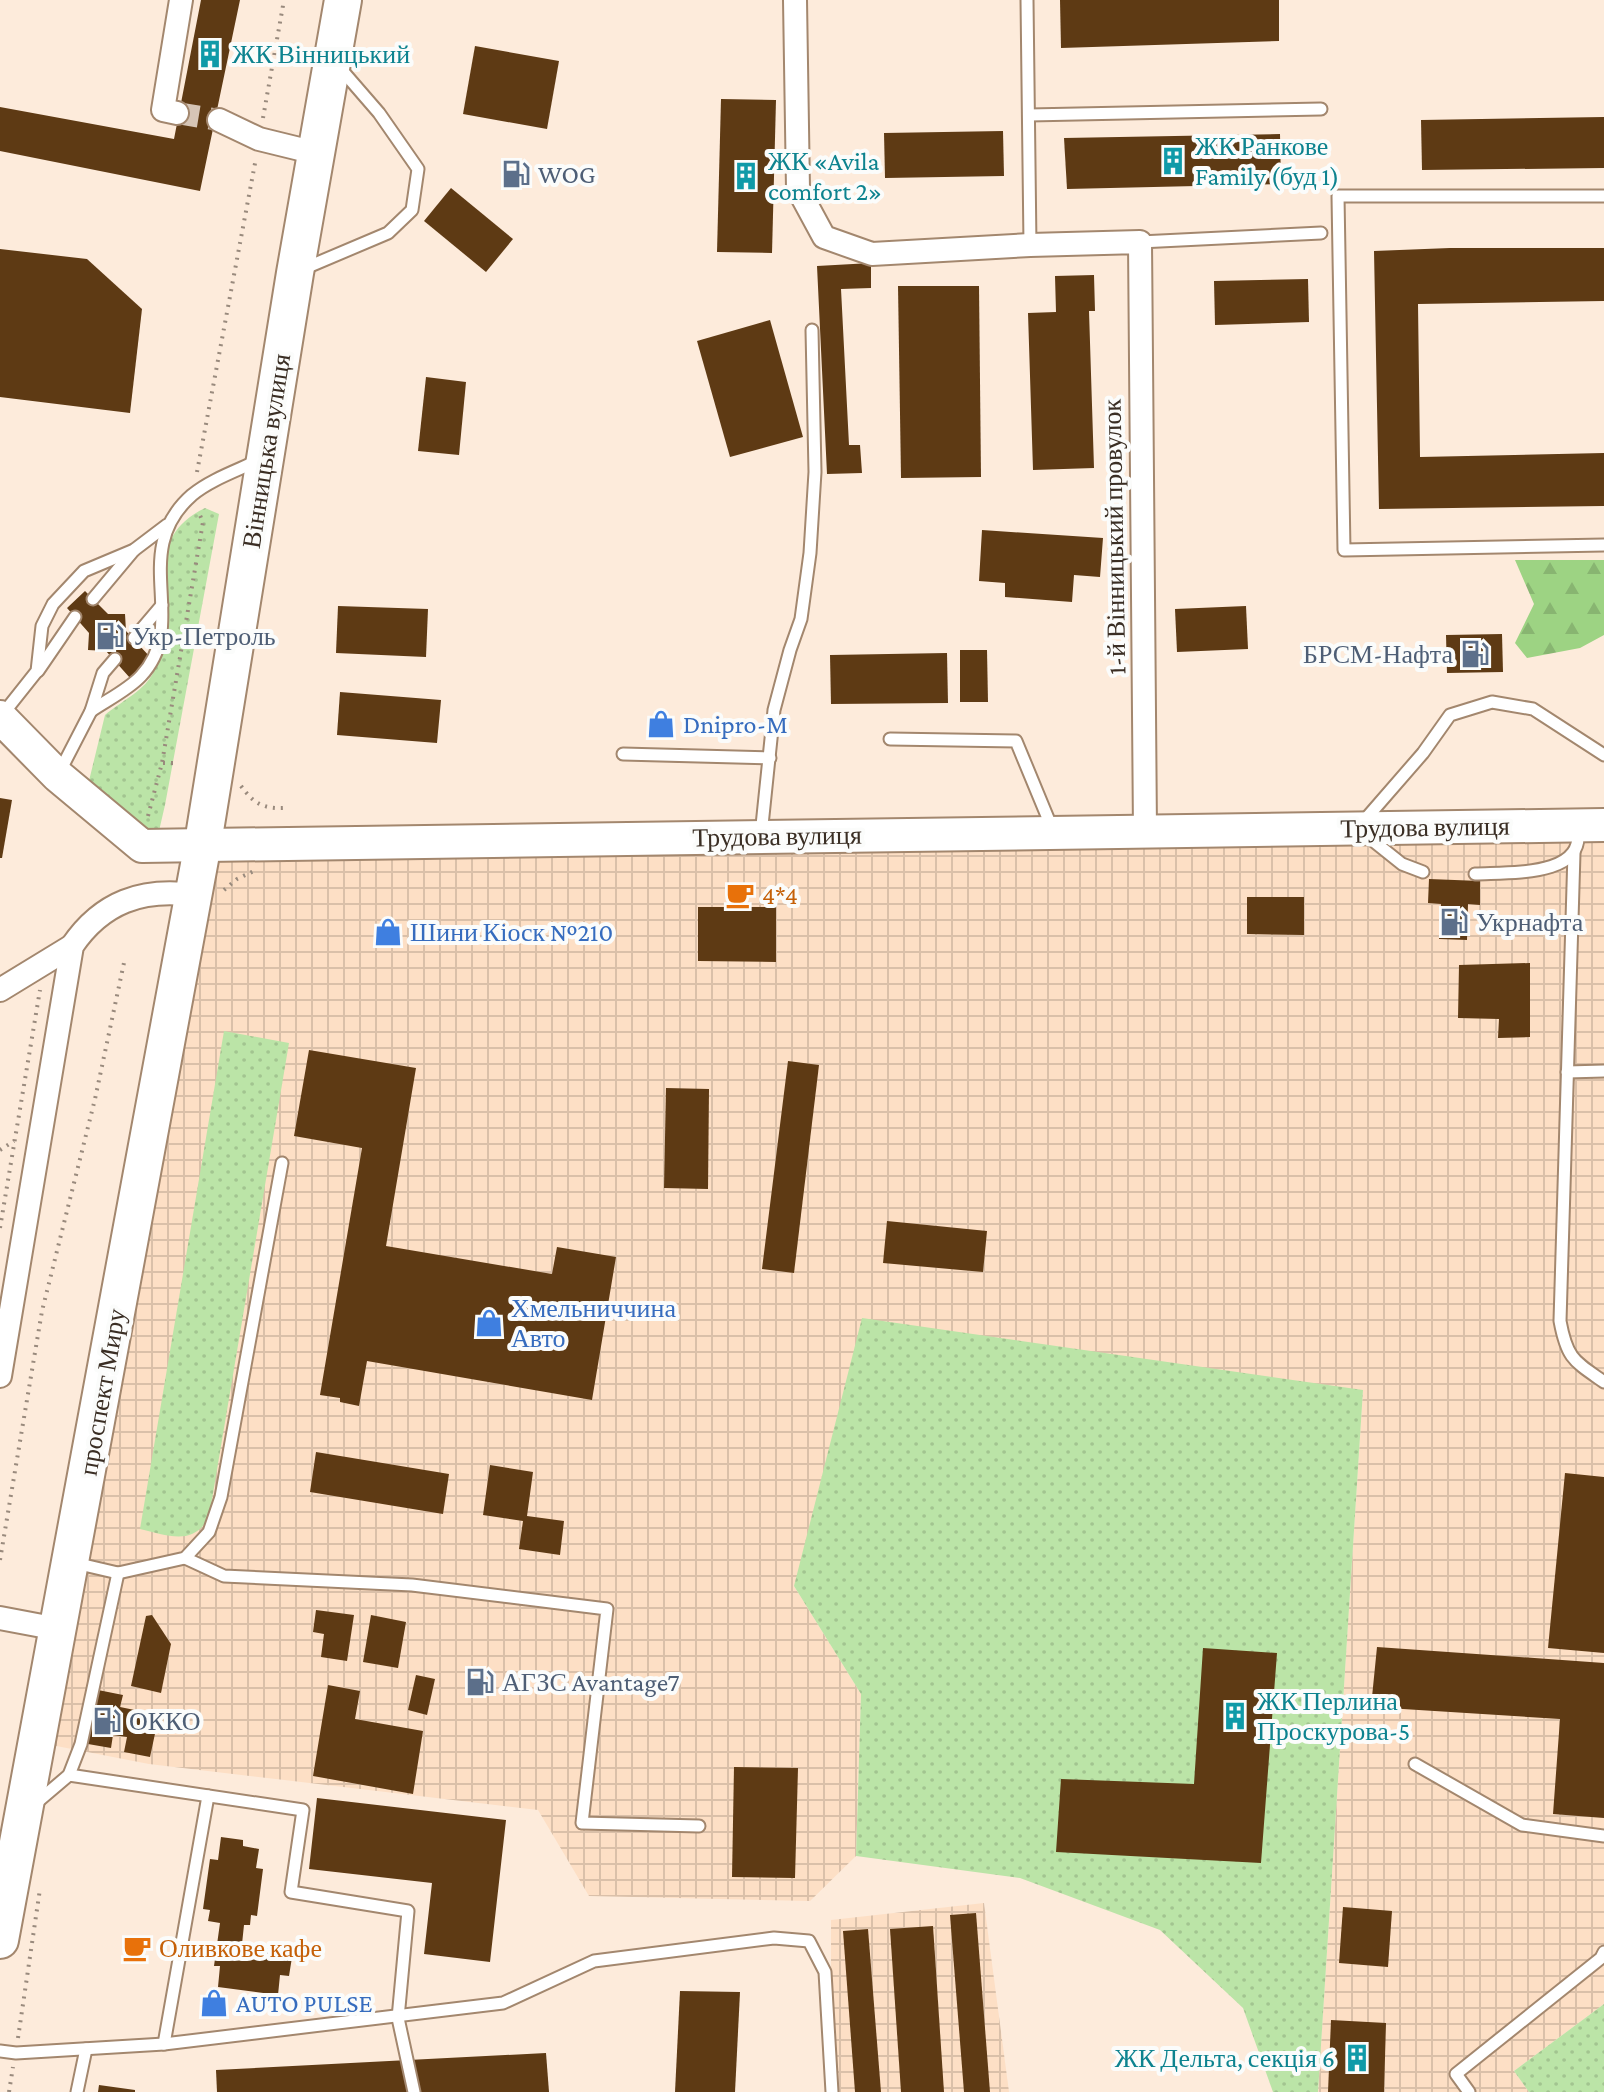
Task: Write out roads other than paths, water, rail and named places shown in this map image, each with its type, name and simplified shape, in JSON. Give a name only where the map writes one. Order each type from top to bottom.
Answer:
[{"type":"main road","name":"Вінницька вулиця","points":[[203,843],[295,273],[343,0]]},
{"type":"main road","name":"Трудова вулиця","points":[[0,718],[58,776],[142,846],[1357,828],[1585,834]]},
{"type":"main road","name":"проспект Миру","points":[[2,1918],[70,1562],[206,895],[203,843]]},
{"type":"street","points":[[177,113],[163,110],[181,0]]},
{"type":"street","points":[[795,0],[798,189],[824,237],[872,254],[1140,242]]},
{"type":"street","points":[[219,120],[259,139],[316,153]]},
{"type":"street","name":"1-й Вінницький провулок","points":[[1140,242],[1145,831]]},
{"type":"street","points":[[0,990],[45,963],[118,902],[164,891],[206,895]]},
{"type":"street","points":[[0,1376],[77,938]]},
{"type":"street","points":[[0,1618],[58,1629]]},
{"type":"lane","points":[[1027,0],[1030,245]]},
{"type":"lane","points":[[295,273],[388,233],[412,210],[418,169],[379,113],[333,60]]},
{"type":"lane","points":[[1029,115],[1321,109]]},
{"type":"lane","points":[[1604,196],[1338,196],[1344,550],[1604,545]]},
{"type":"lane","points":[[1140,242],[1321,233]]},
{"type":"lane","points":[[761,836],[774,710],[801,619],[810,553],[815,472],[812,330]]},
{"type":"lane","points":[[93,599],[134,550],[167,525],[192,495],[265,458]]},
{"type":"lane","points":[[91,711],[141,676],[160,644],[160,553],[167,525]]},
{"type":"lane","points":[[37,671],[42,626],[53,604],[84,571],[134,550]]},
{"type":"lane","points":[[134,638],[162,605]]},
{"type":"lane","points":[[0,718],[75,617]]},
{"type":"lane","points":[[58,776],[91,711],[103,673],[115,659]]},
{"type":"lane","points":[[1423,872],[1402,864],[1357,828],[1423,753],[1450,715],[1492,702],[1533,709],[1604,755]]},
{"type":"lane","points":[[890,739],[1016,741],[1054,832]]},
{"type":"lane","points":[[623,754],[770,758]]},
{"type":"lane","points":[[1475,874],[1552,868],[1585,834]]},
{"type":"lane","points":[[1585,834],[1567,1072],[1560,1321],[1565,1347],[1576,1363],[1604,1382]]},
{"type":"lane","points":[[1567,1072],[1604,1071]]},
{"type":"lane","points":[[70,1562],[118,1573],[185,1558],[209,1532],[221,1497],[282,1163]]},
{"type":"lane","points":[[185,1558],[224,1576],[412,1585],[607,1609],[582,1823],[699,1826]]},
{"type":"lane","points":[[19,1839],[26,1817],[37,1802],[69,1775],[81,1744],[118,1573]]},
{"type":"lane","points":[[1415,1764],[1522,1825],[1604,1836]]},
{"type":"lane","points":[[69,1775],[303,1810],[291,1892],[408,1911],[398,2018],[414,2092]]},
{"type":"lane","points":[[164,2044],[208,1796]]},
{"type":"lane","points":[[0,2051],[16,2053],[164,2044],[503,2003],[594,1961],[774,1938],[809,1941],[825,1972],[832,2092]]},
{"type":"lane","points":[[1469,2092],[1456,2074],[1601,1958],[1604,1952]]},
{"type":"lane","points":[[77,2092],[86,2049]]},
{"type":"tunnel","points":[[177,113],[219,120]]},
{"type":"place","name":"ЖК Вінницький","points":[[210,54]]},
{"type":"place","name":"ЖК Ранкове Family (буд 1)","points":[[1173,161]]},
{"type":"place","name":"WOG","points":[[516,174]]},
{"type":"place","name":"ЖК «Avila comfort 2»","points":[[746,176]]},
{"type":"place","name":"Укр-Петроль","points":[[110,636]]},
{"type":"place","name":"БРСМ-Нафта","points":[[1475,654]]},
{"type":"place","name":"Dnipro-M","points":[[661,724]]},
{"type":"place","name":"4*4","points":[[740,895]]},
{"type":"place","name":"Укрнафта","points":[[1454,922]]},
{"type":"place","name":"Шини Кіоск №210","points":[[388,932]]},
{"type":"place","name":"Хмельниччина Авто","points":[[489,1323]]},
{"type":"place","name":"АГЗС Avantage7","points":[[480,1682]]},
{"type":"place","name":"ЖК Перлина Проскурова-5","points":[[1235,1716]]},
{"type":"place","name":"ОККО","points":[[107,1721]]},
{"type":"place","name":"Оливкове кафе","points":[[137,1948]]},
{"type":"place","name":"AUTO PULSE","points":[[214,2003]]},
{"type":"place","name":"ЖК Дельта, секція 6","points":[[1357,2058]]}]
